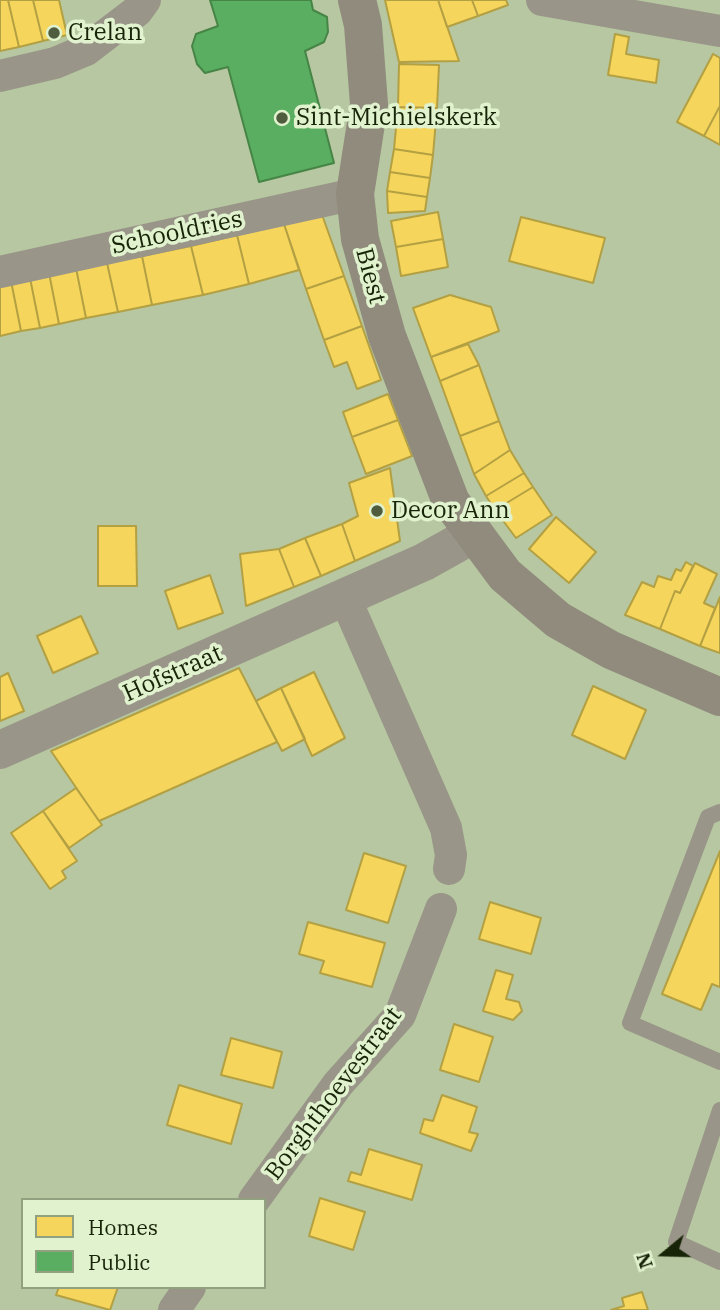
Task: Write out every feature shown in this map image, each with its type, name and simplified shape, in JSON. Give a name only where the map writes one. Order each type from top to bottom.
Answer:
[{"type":"main road","name":"Biest","points":[[357,0],[363,25],[369,104],[355,194],[360,239],[387,336],[451,502],[505,575],[558,620],[611,650],[720,697]]},
{"type":"street","points":[[0,76],[55,63],[86,50],[137,10],[145,0]]},
{"type":"street","points":[[542,0],[720,31]]},
{"type":"street","name":"Schooldries","points":[[0,272],[355,194]]},
{"type":"street","name":"Hofstraat","points":[[0,750],[424,562],[474,534]]},
{"type":"street","points":[[345,598],[446,828],[451,855],[449,869]]},
{"type":"street","name":"Borghthoevestraat","points":[[255,1198],[338,1084],[400,1015],[441,909]]},
{"type":"street","points":[[174,1310],[189,1289]]},
{"type":"lane","points":[[720,813],[708,817],[630,1023],[720,1062]]},
{"type":"lane","points":[[720,1110],[676,1242],[720,1262]]},
{"type":"building: Homes","points":[[0,0],[8,0],[19,47],[0,51]]},
{"type":"building: Homes","points":[[8,0],[33,0],[43,41],[19,47]]},
{"type":"building: Homes","points":[[33,0],[59,0],[67,35],[43,41]]},
{"type":"building: Homes","points":[[385,0],[438,0],[459,61],[399,62]]},
{"type":"building: Homes","points":[[438,0],[472,0],[478,16],[447,27]]},
{"type":"building: Homes","points":[[472,0],[506,0],[508,5],[478,16]]},
{"type":"building: Homes","points":[[615,34],[629,37],[626,54],[659,60],[656,83],[608,75]]},
{"type":"building: Homes","points":[[713,54],[720,58],[720,106],[704,136],[677,122]]},
{"type":"building: Homes","points":[[399,64],[439,65],[437,108],[398,107]]},
{"type":"building: Homes","points":[[720,106],[720,145],[704,136]]},
{"type":"building: Homes","points":[[398,107],[437,108],[433,155],[394,149]]},
{"type":"building: Homes","points":[[394,149],[433,155],[430,178],[390,172]]},
{"type":"building: Homes","points":[[390,172],[430,178],[427,197],[387,191]]},
{"type":"building: Homes","points":[[387,191],[427,197],[425,211],[388,213]]},
{"type":"building: Homes","points":[[321,212],[344,276],[306,289],[284,224]]},
{"type":"building: Homes","points":[[438,212],[443,239],[396,247],[391,221]]},
{"type":"building: Homes","points":[[521,217],[605,238],[593,283],[509,261]]},
{"type":"building: Homes","points":[[284,224],[299,270],[249,284],[237,235]]},
{"type":"building: Homes","points":[[237,235],[249,284],[203,295],[191,246]]},
{"type":"building: Homes","points":[[443,239],[448,267],[401,276],[396,247]]},
{"type":"building: Homes","points":[[191,246],[203,295],[152,305],[142,256]]},
{"type":"building: Homes","points":[[142,256],[152,305],[118,312],[107,263]]},
{"type":"building: Homes","points":[[107,263],[118,312],[86,318],[76,268]]},
{"type":"building: Homes","points":[[76,268],[86,318],[59,324],[49,273]]},
{"type":"building: Homes","points":[[49,273],[59,324],[40,328],[30,278]]},
{"type":"building: Homes","points":[[344,276],[362,326],[324,340],[306,289]]},
{"type":"building: Homes","points":[[30,278],[40,328],[21,331],[11,281]]},
{"type":"building: Homes","points":[[11,281],[21,331],[0,336],[0,283]]},
{"type":"building: Homes","points":[[450,295],[491,307],[499,331],[431,357],[413,308]]},
{"type":"building: Homes","points":[[362,326],[381,380],[357,389],[347,362],[334,367],[324,340]]},
{"type":"building: Homes","points":[[468,344],[479,365],[440,381],[431,357]]},
{"type":"building: Homes","points":[[479,365],[499,421],[460,436],[440,381]]},
{"type":"building: Homes","points":[[388,394],[398,420],[352,437],[343,412]]},
{"type":"building: Homes","points":[[398,420],[412,456],[366,474],[352,437]]},
{"type":"building: Homes","points":[[499,421],[510,450],[474,474],[460,436]]},
{"type":"building: Homes","points":[[510,450],[524,473],[486,496],[474,474]]},
{"type":"building: Homes","points":[[390,468],[400,541],[355,561],[342,524],[358,516],[349,483]]},
{"type":"building: Homes","points":[[524,473],[533,487],[495,510],[486,496]]},
{"type":"building: Homes","points":[[533,487],[552,515],[516,538],[495,510]]},
{"type":"building: Homes","points":[[556,517],[596,552],[569,583],[529,549]]},
{"type":"building: Homes","points":[[342,524],[355,561],[321,576],[305,538]]},
{"type":"building: Homes","points":[[98,526],[136,526],[137,586],[98,586]]},
{"type":"building: Homes","points":[[305,538],[321,576],[294,587],[279,549]]},
{"type":"building: Homes","points":[[279,549],[294,587],[246,606],[240,554]]},
{"type":"building: Homes","points":[[686,562],[693,566],[680,593],[675,591],[660,629],[625,615],[642,582],[654,587],[658,576],[671,580],[676,569],[681,571]]},
{"type":"building: Homes","points":[[695,563],[717,574],[704,603],[715,608],[700,646],[660,629],[675,591],[680,593]]},
{"type":"building: Homes","points":[[210,575],[223,613],[178,629],[165,591]]},
{"type":"building: Homes","points":[[720,597],[720,653],[700,646]]},
{"type":"building: Homes","points":[[81,616],[98,653],[53,673],[37,636]]},
{"type":"building: Homes","points":[[239,668],[277,742],[99,821],[51,751]]},
{"type":"building: Homes","points":[[314,672],[345,738],[312,756],[281,688]]},
{"type":"building: Homes","points":[[8,673],[24,711],[0,721],[0,677]]},
{"type":"building: Homes","points":[[593,686],[646,710],[625,759],[572,735]]},
{"type":"building: Homes","points":[[281,688],[305,739],[282,751],[256,701]]},
{"type":"building: Homes","points":[[76,788],[102,825],[69,848],[43,811]]},
{"type":"building: Homes","points":[[43,811],[77,861],[62,871],[66,878],[50,889],[11,833]]},
{"type":"building: Homes","points":[[720,851],[720,987],[712,984],[701,1010],[662,994]]},
{"type":"building: Homes","points":[[364,853],[406,866],[388,923],[346,910]]},
{"type":"building: Homes","points":[[490,902],[541,918],[531,954],[479,939]]},
{"type":"building: Homes","points":[[308,922],[385,943],[372,987],[320,973],[324,961],[299,954]]},
{"type":"building: Homes","points":[[496,970],[513,975],[506,999],[519,1002],[522,1011],[513,1020],[483,1011]]},
{"type":"building: Homes","points":[[454,1024],[493,1037],[479,1082],[440,1070]]},
{"type":"building: Homes","points":[[231,1038],[282,1052],[273,1088],[221,1075]]},
{"type":"building: Homes","points":[[179,1085],[242,1104],[231,1144],[167,1125]]},
{"type":"building: Homes","points":[[442,1095],[477,1107],[469,1132],[478,1134],[471,1151],[420,1133],[424,1119],[433,1121]]},
{"type":"building: Homes","points":[[369,1149],[422,1165],[412,1200],[348,1181],[351,1172],[361,1175]]},
{"type":"building: Homes","points":[[320,1198],[365,1212],[353,1250],[309,1236]]},
{"type":"building: Homes","points":[[58,1289],[117,1289],[110,1310],[56,1295]]},
{"type":"building: Homes","points":[[642,1292],[648,1310],[611,1310],[624,1306],[622,1298]]},
{"type":"building: Public","name":"Sint-Michielskerk","points":[[210,0],[311,0],[313,10],[327,17],[328,32],[324,42],[305,51],[334,163],[259,182],[228,67],[205,73],[197,64],[192,46],[196,34],[218,26]]},
{"type":"place","name":"Crelan","points":[[54,33]]},
{"type":"place","name":"Sint-Michielskerk","points":[[282,118]]},
{"type":"place","name":"Decor Ann","points":[[377,511]]}]
